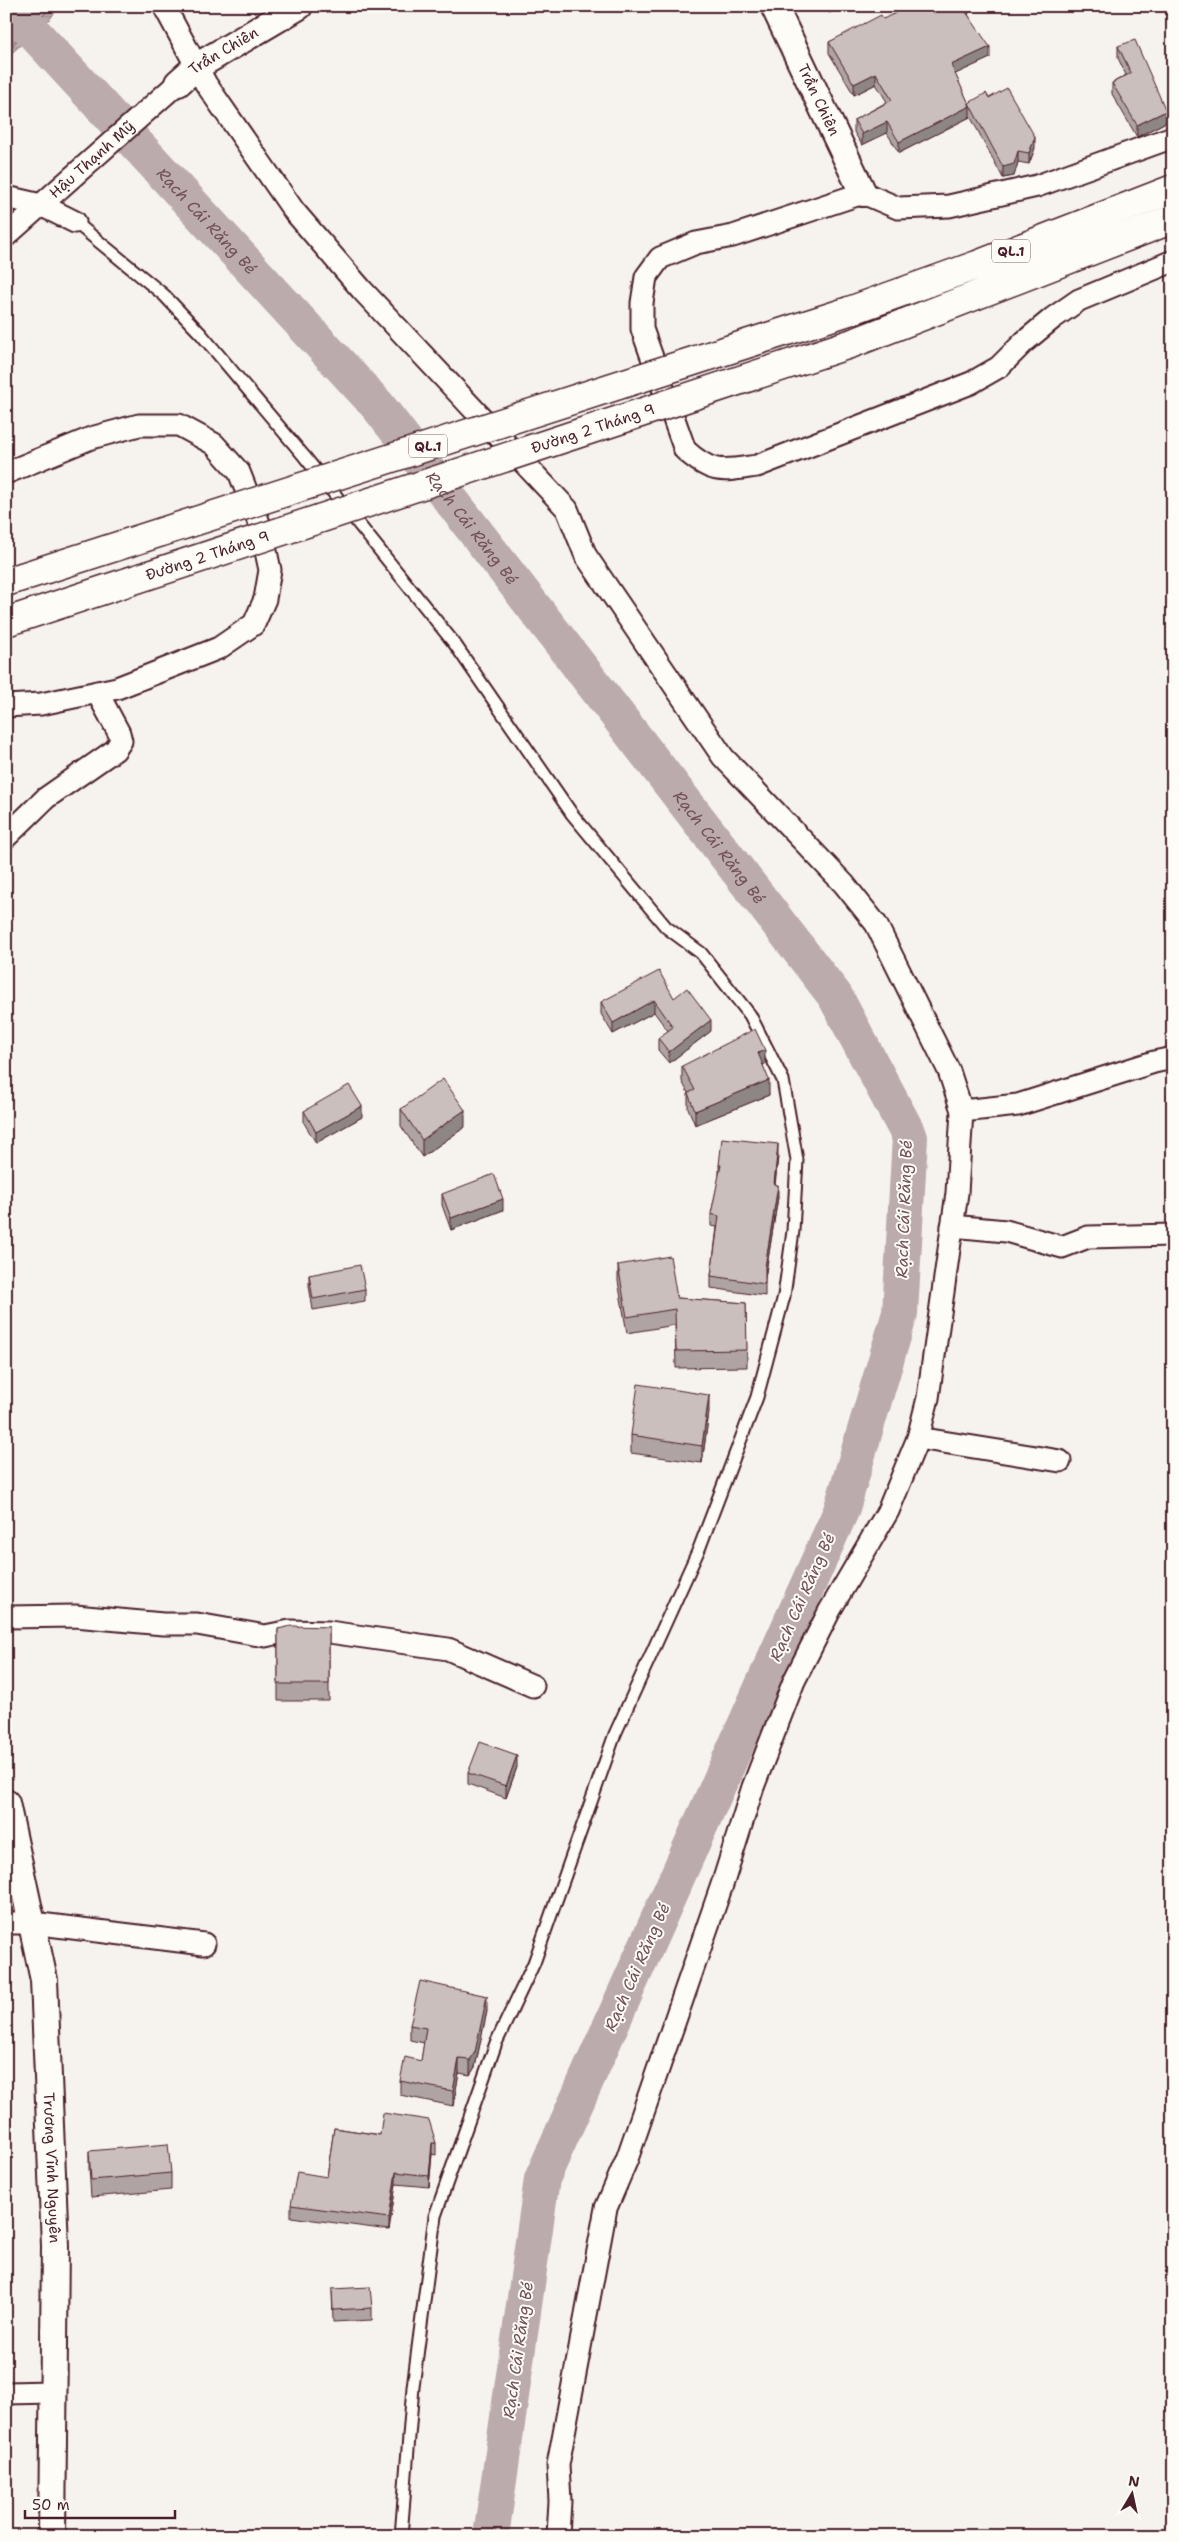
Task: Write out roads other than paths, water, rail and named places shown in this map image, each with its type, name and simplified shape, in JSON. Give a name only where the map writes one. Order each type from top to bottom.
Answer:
[{"type":"highway","name":"QL.1","points":[[6,582],[849,311],[977,265],[1173,189]]},
{"type":"highway","name":"Đường 2 Tháng 9","points":[[6,622],[854,343],[1173,219]]},
{"type":"street","points":[[164,6],[187,75],[322,247],[567,509],[586,556],[723,758],[844,884],[876,924],[949,1071],[962,1111],[957,1192],[928,1398],[918,1438],[888,1511],[830,1610],[794,1681],[753,1787],[724,1879],[627,2159],[606,2208],[558,2465],[560,2501],[558,2536]]},
{"type":"street","name":"Trần Chiên","points":[[187,75],[299,6]]},
{"type":"street","name":"Trần Chiên","points":[[774,6],[862,193]]},
{"type":"street","name":"Hậu Thạnh Mỹ","points":[[6,236],[187,75]]},
{"type":"street","points":[[1173,137],[1037,186],[949,206],[898,208],[862,193],[733,236],[696,242],[660,258],[646,277],[642,303],[642,329],[685,450],[699,463],[721,472],[757,466],[971,383],[999,367],[1024,342],[1079,300],[1173,261]]},
{"type":"street","points":[[12,198],[41,205],[74,222]]},
{"type":"street","points":[[6,473],[90,438],[138,425],[179,425],[214,444],[239,472],[261,528],[270,570],[265,599],[254,624],[219,648],[117,688],[41,704],[6,706]]},
{"type":"street","points":[[6,837],[46,798],[115,750],[121,741],[119,733],[97,692]]},
{"type":"street","points":[[962,1111],[1018,1105],[1154,1062],[1173,1058]]},
{"type":"street","points":[[952,1226],[1006,1231],[1062,1246],[1088,1237],[1173,1235]]},
{"type":"street","points":[[918,1438],[1060,1461]]},
{"type":"street","points":[[6,1617],[75,1616],[198,1624],[265,1636],[290,1630],[329,1632],[448,1649],[533,1686]]},
{"type":"street","name":"Trương Vĩnh Nguyên","points":[[6,1803],[32,1923],[44,1990],[55,2246],[52,2536]]},
{"type":"street","points":[[6,1923],[32,1923],[204,1944]]},
{"type":"street","points":[[6,2393],[53,2392]]},
{"type":"lane","points":[[74,222],[164,295],[201,334],[304,456],[454,643],[578,822],[666,927],[701,953],[750,1014],[783,1080],[797,1160],[793,1231],[784,1296],[757,1397],[699,1549],[615,1734],[534,1963],[496,2043],[435,2216],[413,2387],[401,2536]]},
{"type":"water","points":[[6,6],[59,6],[50,19],[6,58]]},
{"type":"waterway","name":"Rạch Cái Răng Bé","points":[[9,6],[378,406],[835,996],[910,1137],[900,1313],[841,1511],[542,2179],[491,2536]]}]
